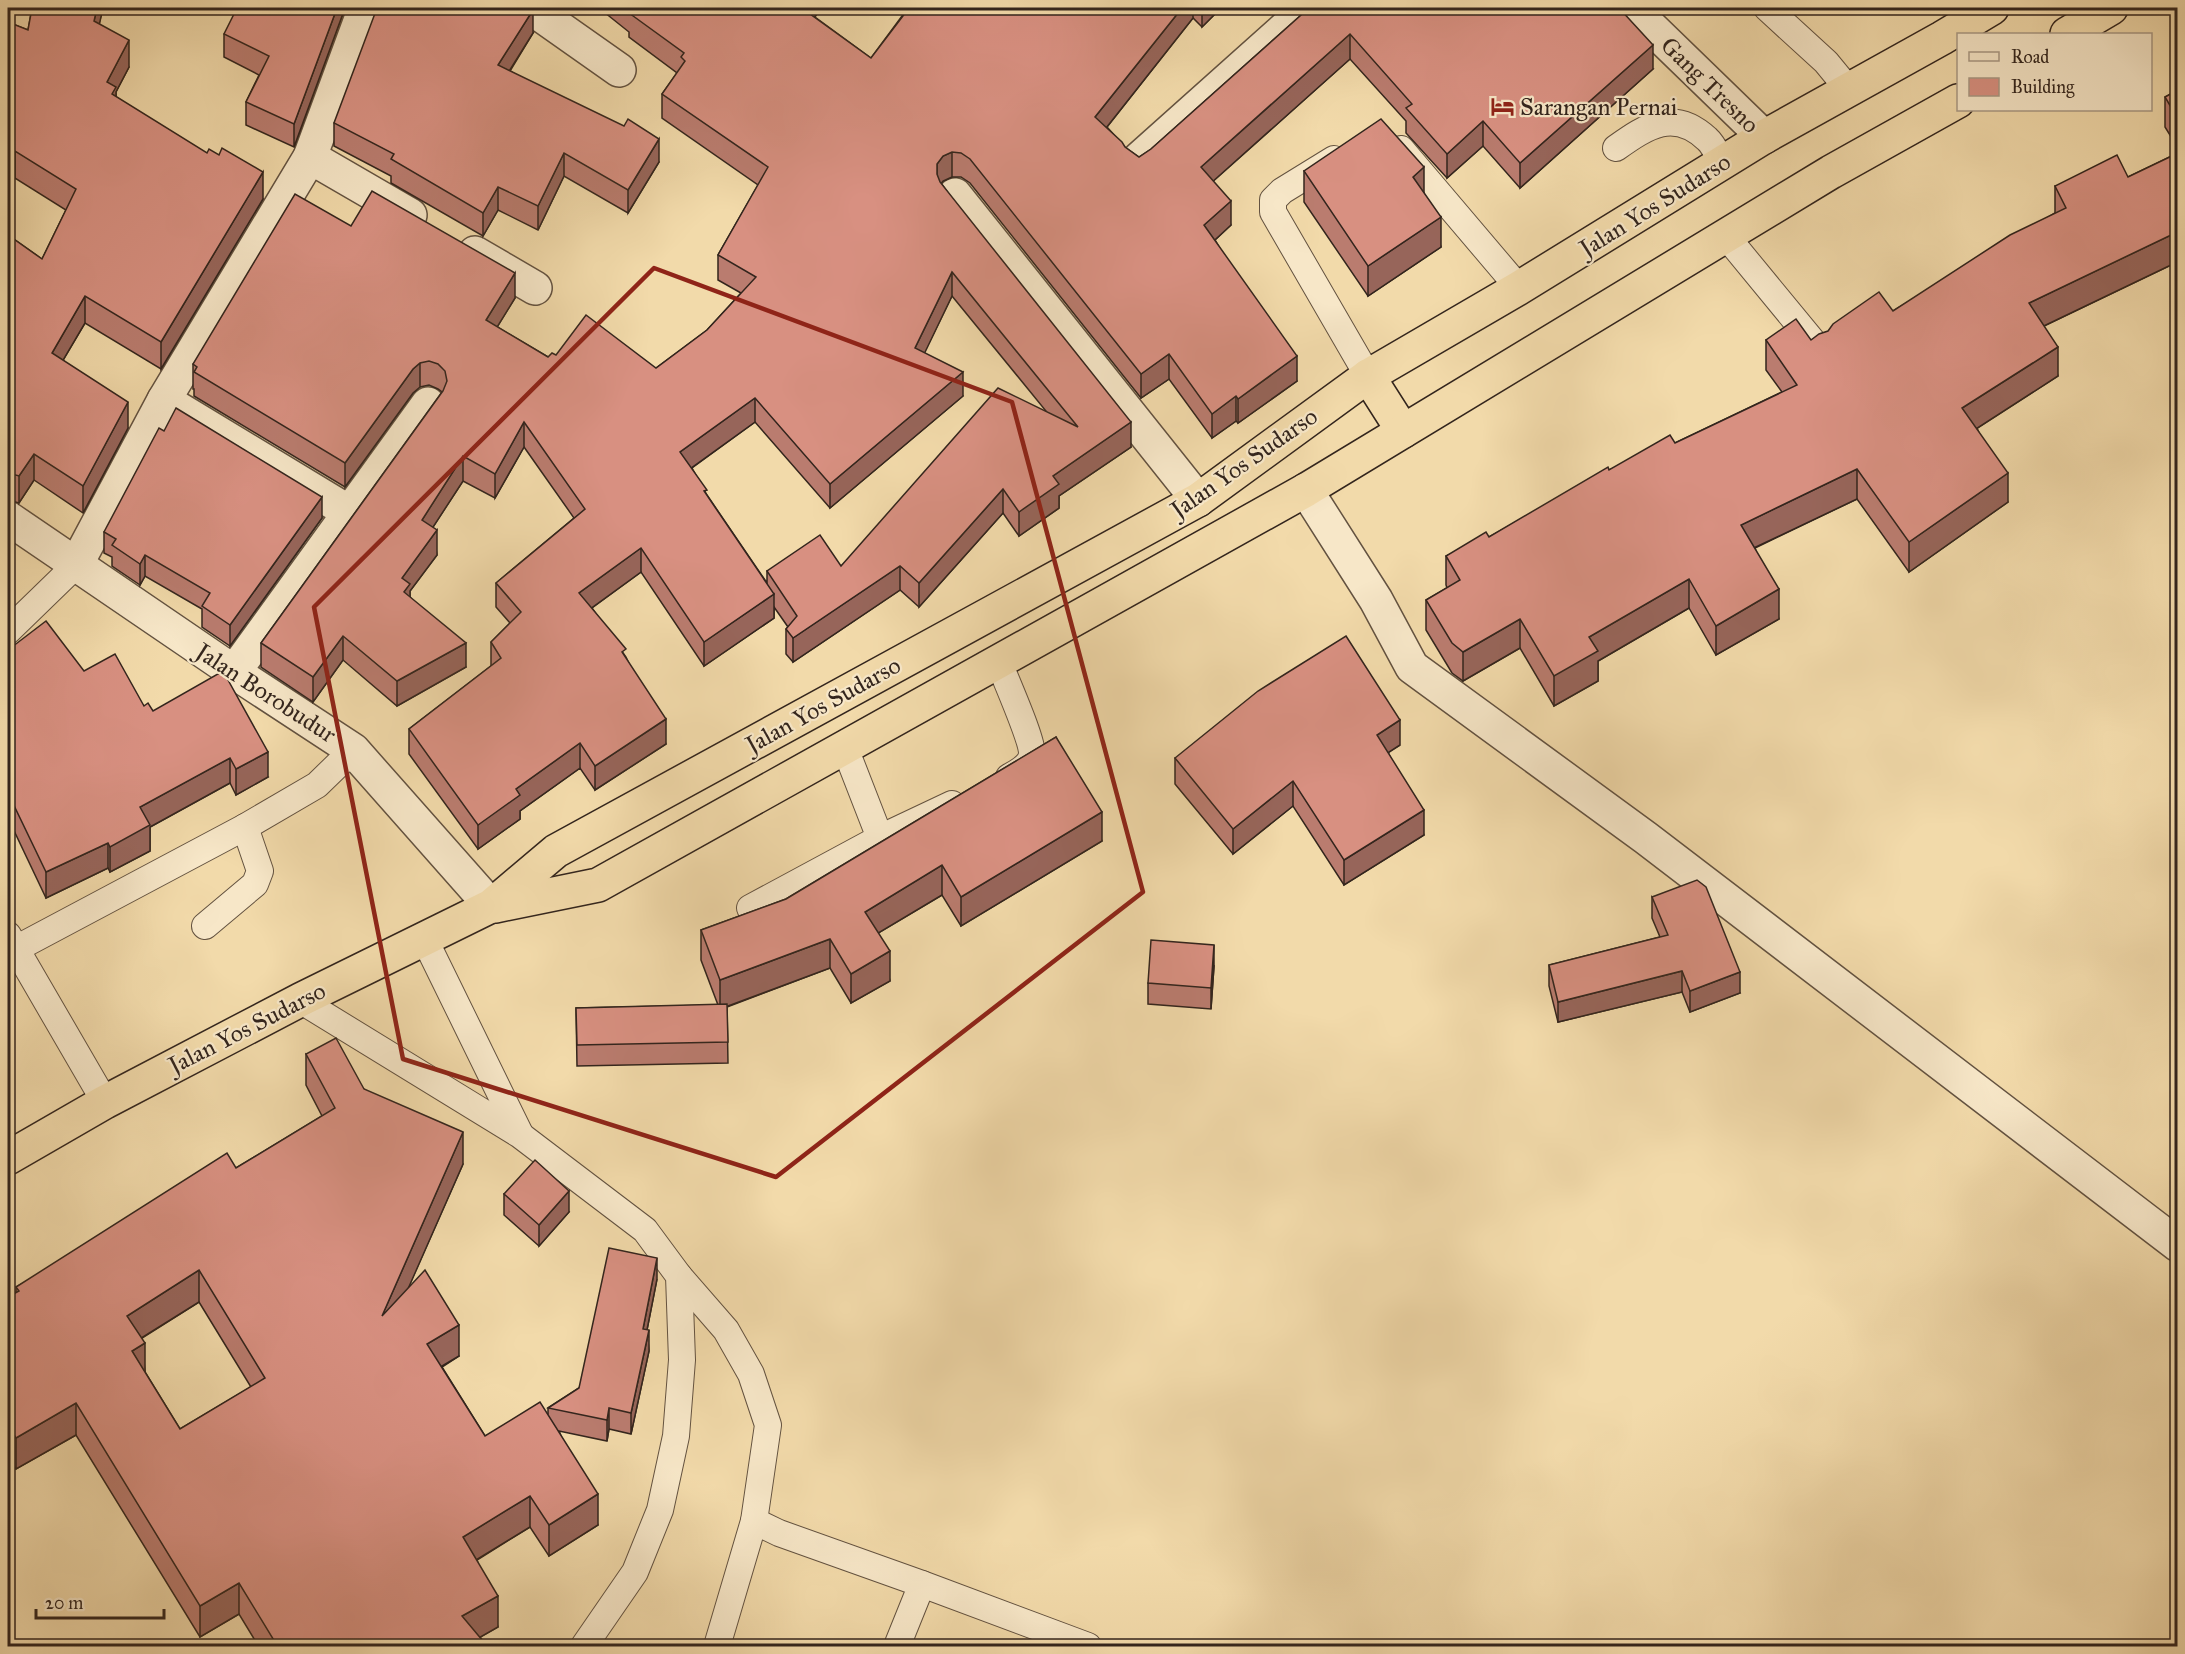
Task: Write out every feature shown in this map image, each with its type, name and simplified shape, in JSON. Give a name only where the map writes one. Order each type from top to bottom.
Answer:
[{"type":"highway","name":"Jalan Yos Sudarso","points":[[491,906],[556,851],[1198,500],[1368,376],[1519,288],[1764,137],[1992,8]]},
{"type":"highway","points":[[2069,33],[2111,8]]},
{"type":"highway","name":"Jalan Yos Sudarso","points":[[8,1158],[105,1102],[300,1000],[491,906],[598,885],[1306,490],[1831,172],[1957,101]]},
{"type":"highway","points":[[1368,376],[1403,431]]},
{"type":"street","points":[[76,565],[164,400],[310,157],[365,8]]},
{"type":"street","points":[[531,8],[619,70]]},
{"type":"street","points":[[1139,159],[1308,8]]},
{"type":"street","name":"Gang Tresno","points":[[1631,8],[1764,137]]},
{"type":"street","points":[[310,157],[535,288]]},
{"type":"street","points":[[955,195],[1198,500]]},
{"type":"street","points":[[164,400],[349,512]]},
{"type":"street","points":[[234,672],[428,404]]},
{"type":"street","points":[[1306,490],[1376,600],[1412,667],[1646,838],[2178,1245]]},
{"type":"street","name":"Jalan Borobudur","points":[[8,518],[353,750],[491,906]]},
{"type":"lane","points":[[1767,8],[1826,62],[1849,90]]},
{"type":"lane","points":[[1616,148],[1637,133],[1658,123],[1682,122],[1708,140],[1722,163]]},
{"type":"lane","points":[[1385,132],[1433,185],[1519,288]]},
{"type":"lane","points":[[1356,145],[1282,191],[1273,201],[1273,212],[1368,376]]},
{"type":"lane","points":[[1726,236],[1819,349]]},
{"type":"lane","points":[[8,631],[76,565]]},
{"type":"lane","points":[[750,908],[880,838],[1019,772],[1028,764],[1032,754],[1026,732],[999,662]]},
{"type":"lane","points":[[845,748],[880,838]]},
{"type":"lane","points":[[105,1102],[10,945],[245,827],[317,785],[353,750]]},
{"type":"lane","points":[[205,926],[255,884],[260,871],[245,827]]},
{"type":"lane","points":[[424,938],[520,1135]]},
{"type":"lane","points":[[300,1000],[520,1135],[645,1230],[679,1276],[726,1330],[751,1374],[768,1425],[754,1521],[717,1647]]},
{"type":"lane","points":[[584,1647],[635,1572],[660,1510],[676,1425],[682,1360],[679,1276]]},
{"type":"lane","points":[[754,1521],[779,1533],[1088,1647]]},
{"type":"lane","points":[[897,1647],[922,1584]]},
{"type":"highlighted area","points":[[654,268],[1012,402],[1143,892],[776,1177],[403,1059],[314,607]]},
{"type":"building","points":[[32,8],[97,8],[94,21],[129,40],[107,82],[116,87],[112,94],[207,153],[209,149],[219,155],[222,148],[263,172],[161,342],[85,296],[52,353],[128,402],[83,486],[34,454],[19,476],[8,473],[8,432],[10,429],[8,427],[8,235],[42,259],[76,189],[15,151],[8,164],[8,22],[28,30]]},
{"type":"building","points":[[237,8],[337,8],[294,124],[246,102],[269,56],[224,34]]},
{"type":"building","points":[[377,8],[530,8],[533,10],[498,65],[624,126],[628,119],[659,139],[628,190],[564,153],[538,206],[498,187],[483,213],[391,159],[394,154],[334,123]]},
{"type":"building","points":[[629,8],[804,8],[871,58],[909,8],[1182,8],[1095,117],[1125,147],[1139,157],[1151,149],[1309,8],[1619,8],[1653,45],[1520,163],[1483,121],[1447,154],[1406,108],[1412,104],[1350,34],[1201,167],[1231,201],[1204,225],[1297,356],[1238,399],[1236,396],[1212,414],[1169,354],[1141,374],[970,159],[961,153],[952,152],[943,156],[937,164],[940,182],[1131,422],[1053,476],[1059,484],[1019,512],[1003,489],[919,583],[900,566],[793,638],[786,629],[797,616],[767,571],[820,535],[841,566],[998,388],[1078,427],[952,272],[915,348],[963,372],[830,484],[755,398],[680,452],[774,594],[704,642],[641,548],[579,593],[626,649],[622,652],[666,719],[595,766],[580,743],[516,789],[520,795],[478,825],[409,729],[501,658],[491,642],[521,612],[496,583],[585,509],[524,422],[495,474],[463,456],[422,520],[437,530],[402,578],[410,584],[404,592],[466,643],[397,681],[343,636],[313,677],[261,643],[443,391],[447,381],[445,371],[438,364],[429,361],[420,363],[413,369],[345,463],[194,372],[197,367],[193,364],[295,194],[351,226],[372,191],[515,273],[486,320],[548,357],[552,353],[556,355],[586,315],[656,368],[707,330],[756,277],[718,255],[768,167],[662,94],[685,61],[681,57],[684,53],[629,13],[632,10]]},
{"type":"building","points":[[2178,90],[2178,119],[2165,97]]},
{"type":"building","points":[[1381,119],[1424,167],[1413,177],[1441,217],[1368,266],[1304,171]]},
{"type":"building","points":[[2178,153],[2178,249],[2171,235],[2029,303],[2058,347],[1962,408],[2008,473],[1909,542],[1857,469],[1741,525],[1779,589],[1716,626],[1689,579],[1589,637],[1598,651],[1554,676],[1520,619],[1463,652],[1452,643],[1426,600],[1460,580],[1446,556],[1486,532],[1489,537],[1608,467],[1609,470],[1670,435],[1675,443],[1797,385],[1766,340],[1796,319],[1811,340],[1828,331],[1833,324],[1879,292],[1893,311],[2010,235],[2066,208],[2055,186],[2117,155],[2128,177]]},
{"type":"building","points":[[176,408],[322,497],[230,625],[202,606],[210,593],[145,555],[140,564],[112,545],[116,539],[104,532],[159,428],[164,431]]},
{"type":"building","points":[[8,524],[14,529],[8,539]]},
{"type":"building","points":[[46,621],[84,671],[115,654],[144,706],[148,703],[153,711],[223,671],[268,752],[236,769],[230,758],[140,807],[150,825],[110,847],[108,843],[46,872],[8,793],[8,650]]},
{"type":"building","points":[[1346,636],[1400,720],[1377,735],[1424,810],[1344,860],[1293,781],[1233,829],[1175,758],[1258,691]]},
{"type":"building","points":[[1056,737],[1102,812],[961,897],[942,865],[865,912],[890,951],[851,974],[830,939],[720,980],[701,930],[786,899]]},
{"type":"building","points":[[1697,880],[1706,887],[1740,972],[1690,991],[1682,971],[1558,1002],[1549,965],[1668,935],[1652,897]]},
{"type":"building","points":[[1151,940],[1214,945],[1211,988],[1148,983]]},
{"type":"building","points":[[727,1004],[728,1042],[577,1045],[576,1008]]},
{"type":"building","points":[[336,1038],[364,1089],[463,1132],[382,1316],[425,1270],[459,1325],[427,1344],[485,1436],[540,1402],[598,1494],[549,1525],[530,1496],[463,1537],[498,1596],[462,1616],[488,1647],[278,1647],[239,1583],[200,1606],[76,1403],[16,1438],[8,1424],[8,1297],[19,1291],[16,1287],[227,1153],[236,1168],[335,1108],[306,1054]],"holes":[[[199,1270],[265,1378],[180,1429],[132,1351],[145,1343],[127,1316]]]},
{"type":"building","points":[[535,1160],[569,1191],[539,1225],[504,1194]]},
{"type":"building","points":[[609,1248],[657,1258],[643,1329],[649,1330],[631,1413],[609,1408],[607,1420],[548,1408],[579,1388]]},
{"type":"place","name":"Sarangan Pernai","points":[[1502,107]]}]
